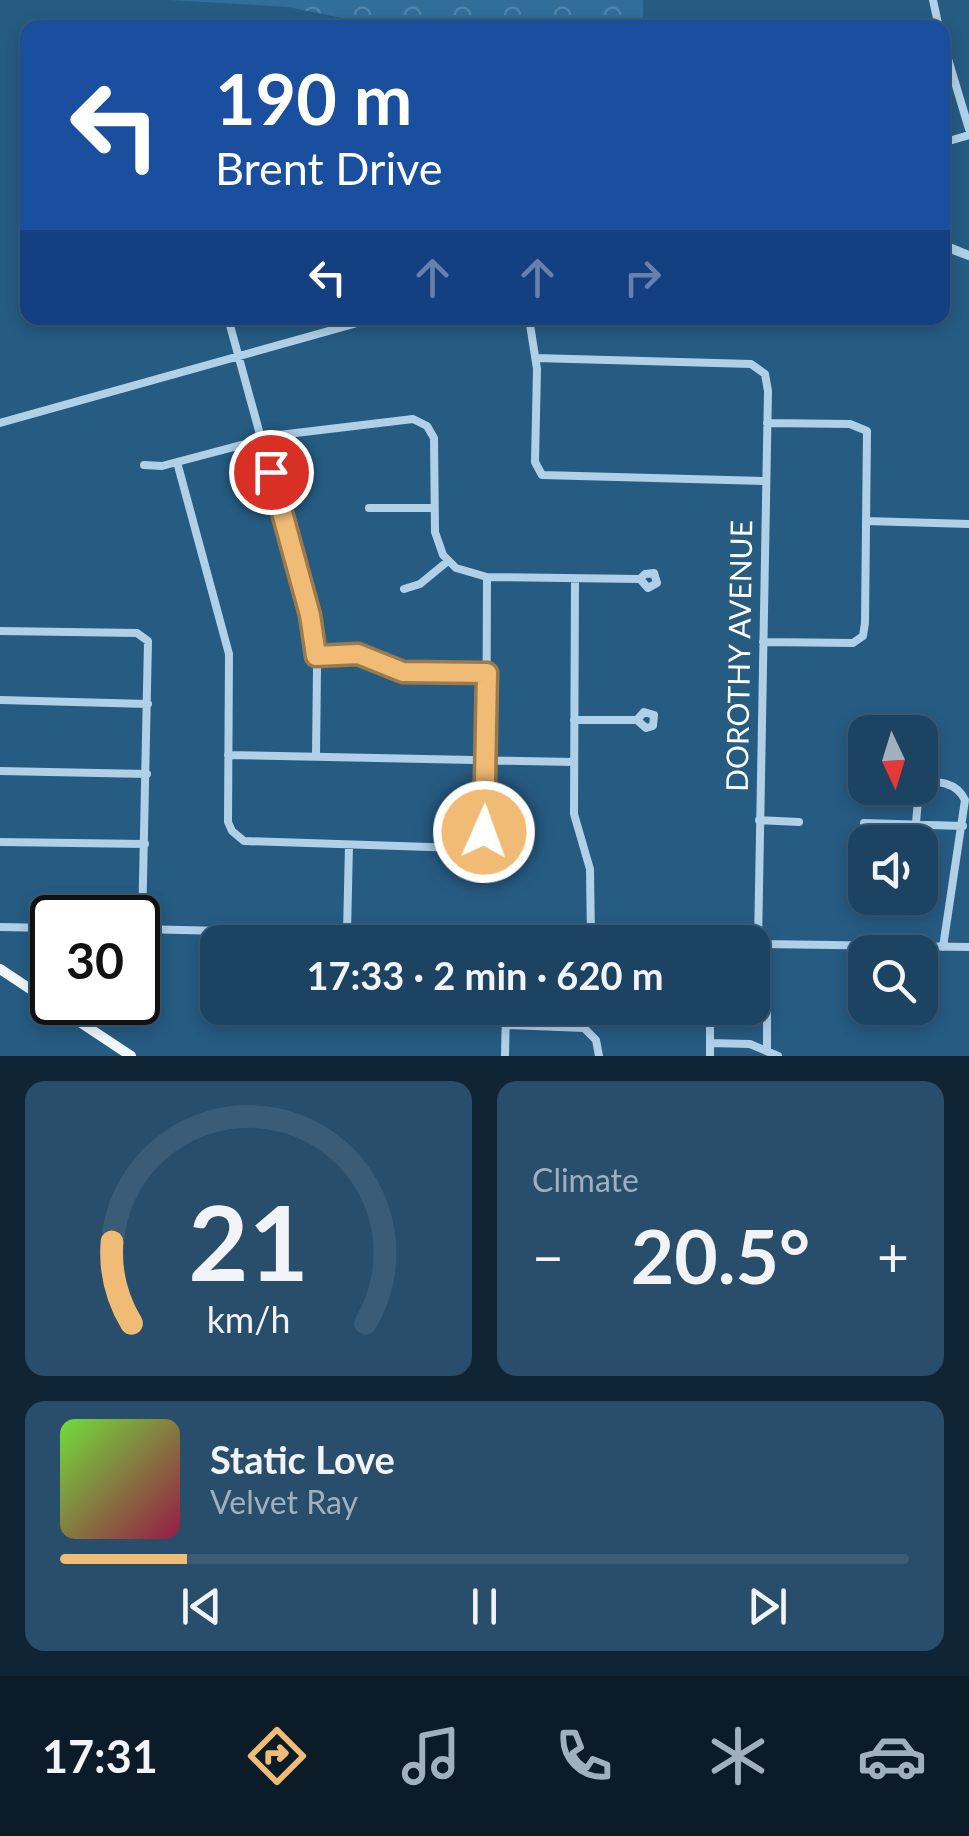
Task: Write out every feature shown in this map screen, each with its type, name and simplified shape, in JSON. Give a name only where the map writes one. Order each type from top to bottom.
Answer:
[{"type":"main road","points":[[0,969],[131,1056]]},
{"type":"street","points":[[950,76],[969,132]]},
{"type":"street","points":[[230,325],[310,615],[316,656],[316,756]]},
{"type":"street","points":[[0,423],[348,325]]},
{"type":"street","points":[[530,325],[536,358],[535,462],[540,474],[766,481]]},
{"type":"street","name":"DOROTHY AVENUE","points":[[536,358],[751,364],[763,370],[768,382],[756,925]]},
{"type":"street","points":[[144,465],[159,467],[262,439],[407,418],[418,420],[427,426],[434,442],[436,540],[448,560],[466,573],[487,578],[640,580]]},
{"type":"street","points":[[763,642],[844,643],[858,641],[864,632],[868,435],[865,428],[857,425],[767,423]]},
{"type":"street","points":[[177,462],[228,649],[228,822],[235,835],[254,844],[464,847],[478,840],[484,832],[487,578]]},
{"type":"street","points":[[369,508],[434,508]]},
{"type":"street","points":[[866,521],[969,524]]},
{"type":"street","points":[[404,589],[420,584],[448,560]]},
{"type":"street","points":[[575,579],[576,825],[590,869],[591,925]]},
{"type":"street","points":[[0,631],[137,634],[146,638],[147,774],[142,895]]},
{"type":"street","points":[[316,656],[358,654],[403,672],[487,673]]},
{"type":"street","points":[[0,700],[148,704]]},
{"type":"street","points":[[574,720],[637,720]]},
{"type":"street","points":[[228,755],[574,762]]},
{"type":"street","points":[[0,771],[147,774]]},
{"type":"street","points":[[938,784],[960,792],[965,803],[943,947]]},
{"type":"street","points":[[916,823],[918,805]]},
{"type":"street","points":[[760,820],[800,822]]},
{"type":"street","points":[[864,822],[963,826]]},
{"type":"street","points":[[0,842],[145,844]]},
{"type":"street","points":[[347,925],[349,845]]},
{"type":"street","points":[[0,927],[30,928]]},
{"type":"street","points":[[160,929],[200,930]]},
{"type":"street","points":[[770,944],[969,947]]},
{"type":"street","points":[[710,1043],[750,1044],[773,1054],[770,1016]]},
{"type":"street","points":[[505,1056],[506,1025],[584,1028],[596,1040],[599,1056]]},
{"type":"street","points":[[710,1025],[710,1056]]},
{"type":"green space","points":[[169,0],[643,0],[643,20],[352,20],[288,7]]},
{"type":"waterway","points":[[950,252],[969,259]]},
{"type":"route","points":[[271,472],[310,615],[316,656],[358,654],[403,672],[487,673],[484,832]]}]
